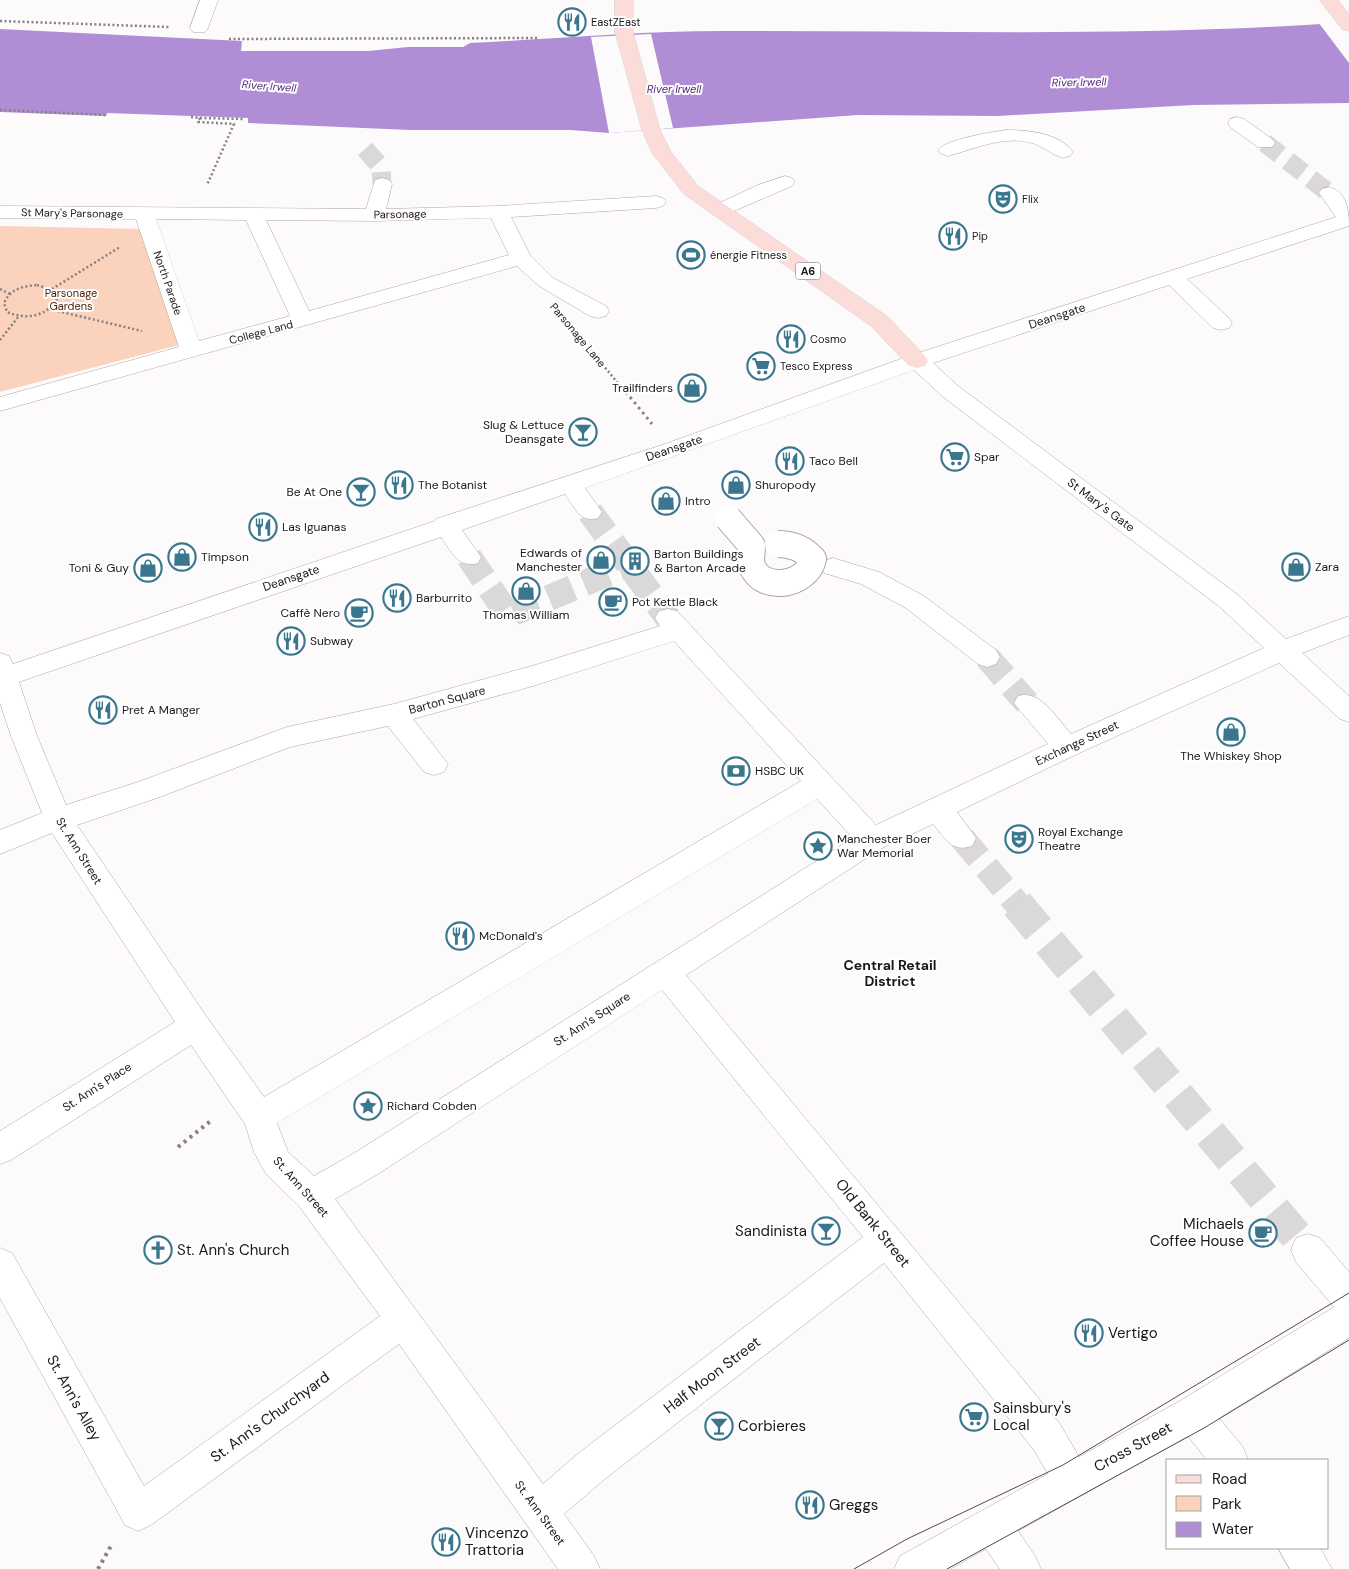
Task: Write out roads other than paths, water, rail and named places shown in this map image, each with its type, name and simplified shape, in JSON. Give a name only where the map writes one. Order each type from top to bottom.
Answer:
[{"type":"main road","name":"A6","points":[[624,0],[625,35],[651,130],[662,153],[691,190],[879,321],[917,361]]},
{"type":"main road","points":[[1329,0],[1345,22]]},
{"type":"street","points":[[199,28],[209,0]]},
{"type":"street","points":[[1237,123],[1265,143]]},
{"type":"street","points":[[948,150],[997,136],[1017,134],[1044,140],[1063,152]]},
{"type":"street","points":[[720,210],[765,188],[785,182]]},
{"type":"street","points":[[375,215],[382,184]]},
{"type":"street","points":[[1329,193],[1349,219]]},
{"type":"street","name":"Parsonage","points":[[145,215],[375,215],[498,212],[656,202]]},
{"type":"street","name":"St Mary's Parsonage","points":[[0,212],[145,215]]},
{"type":"street","points":[[498,212],[521,258],[546,282],[598,311]]},
{"type":"street","points":[[254,214],[303,320]]},
{"type":"street","name":"North Parade","points":[[145,215],[191,351]]},
{"type":"street","name":"Deansgate","points":[[1,673],[570,484],[917,361],[1349,219]]},
{"type":"street","name":"College Land","points":[[0,404],[521,258]]},
{"type":"street","points":[[1173,278],[1221,323]]},
{"type":"street","name":"St Mary's Gate","points":[[917,361],[950,391],[1230,601],[1349,712]]},
{"type":"street","points":[[570,484],[590,512]]},
{"type":"street","points":[[728,518],[752,546],[753,568],[764,577],[771,581],[788,582],[804,576],[810,570],[813,559],[796,545],[778,544]]},
{"type":"street","points":[[445,525],[469,556]]},
{"type":"street","points":[[832,567],[870,578],[915,602],[987,657]]},
{"type":"street","name":"Barton Square","points":[[0,842],[35,827],[59,821],[287,737],[394,714],[534,676],[672,624],[872,840]]},
{"type":"street","name":"Exchange Street","points":[[872,840],[1067,747],[1284,650],[1349,626]]},
{"type":"street","name":"St. Ann Street","points":[[1,673],[24,736],[59,821],[195,1026],[259,1117],[270,1152],[277,1163],[310,1195],[581,1569]]},
{"type":"street","points":[[1027,702],[1067,747]]},
{"type":"street","points":[[394,714],[434,764]]},
{"type":"street","points":[[259,1117],[820,784]]},
{"type":"street","points":[[936,808],[962,838]]},
{"type":"street","name":"St. Ann's Square","points":[[310,1195],[367,1163],[872,840]]},
{"type":"street","name":"Old Bank Street","points":[[665,972],[1046,1437],[1072,1481]]},
{"type":"street","name":"St. Ann's Place","points":[[0,1149],[195,1026]]},
{"type":"street","name":"Half Moon Street","points":[[539,1512],[593,1465],[886,1240]]},
{"type":"street","points":[[1308,1250],[1349,1298]]},
{"type":"street","name":"St. Ann's Alley","points":[[5,1274],[138,1512]]},
{"type":"street","name":"Cross Street","points":[[913,1569],[993,1527],[1193,1414],[1349,1318]]},
{"type":"street","name":"St. Ann's Churchyard","points":[[138,1512],[402,1321]]},
{"type":"street","points":[[1193,1414],[1229,1459]]},
{"type":"street","points":[[993,1527],[1022,1569]]},
{"type":"street","points":[[1298,1549],[1314,1569]]},
{"type":"water","name":"River Irwell","points":[[1349,22],[1349,103],[1193,105],[998,116],[858,115],[609,133],[571,130],[410,130],[248,123],[248,118],[107,113],[106,116],[0,112],[0,29],[242,41],[241,51],[368,51],[408,47],[463,47],[470,43],[691,31],[1114,32],[1271,27]]},
{"type":"tunnel","points":[[1265,143],[1329,193]]},
{"type":"tunnel","points":[[365,149],[381,167],[382,184]]},
{"type":"tunnel","points":[[590,512],[668,618]]},
{"type":"tunnel","points":[[469,557],[508,615],[628,565]]},
{"type":"tunnel","points":[[987,657],[1027,703]]},
{"type":"tunnel","points":[[962,838],[1018,905]]},
{"type":"tunnel","points":[[1017,904],[1308,1250]]},
{"type":"tram line","points":[[854,1569],[907,1539],[1063,1465],[1349,1293]]},
{"type":"tram line","points":[[947,1569],[1204,1428],[1349,1340]]},
{"type":"place","name":"EastZEast","points":[[572,22]]},
{"type":"place","name":"Flix","points":[[1003,199]]},
{"type":"place","name":"Pip","points":[[953,236]]},
{"type":"place","name":"énergie Fitness","points":[[691,255]]},
{"type":"place","name":"Cosmo","points":[[791,339]]},
{"type":"place","name":"Tesco Express","points":[[761,366]]},
{"type":"place","name":"Trailfinders","points":[[692,388]]},
{"type":"place","name":"Slug & Lettuce Deansgate","points":[[583,432]]},
{"type":"place","name":"Spar","points":[[955,457]]},
{"type":"place","name":"Taco Bell","points":[[790,461]]},
{"type":"place","name":"The Botanist","points":[[399,485]]},
{"type":"place","name":"Shuropody","points":[[736,485]]},
{"type":"place","name":"Be At One","points":[[361,492]]},
{"type":"place","name":"Intro","points":[[666,501]]},
{"type":"place","name":"Las Iguanas","points":[[263,527]]},
{"type":"place","name":"Timpson","points":[[182,557]]},
{"type":"place","name":"Edwards of Manchester","points":[[601,560]]},
{"type":"place","name":"Barton Buildings & Barton Arcade","points":[[635,561]]},
{"type":"place","name":"Zara","points":[[1296,567]]},
{"type":"place","name":"Toni & Guy","points":[[148,568]]},
{"type":"place","name":"Thomas William","points":[[526,591]]},
{"type":"place","name":"Barburrito","points":[[397,598]]},
{"type":"place","name":"Pot Kettle Black","points":[[613,602]]},
{"type":"place","name":"Caffè Nero","points":[[359,613]]},
{"type":"place","name":"Subway","points":[[291,641]]},
{"type":"place","name":"Pret A Manger","points":[[103,710]]},
{"type":"place","name":"The Whiskey Shop","points":[[1231,732]]},
{"type":"place","name":"HSBC UK","points":[[736,771]]},
{"type":"place","name":"Royal Exchange Theatre","points":[[1019,839]]},
{"type":"place","name":"Manchester Boer War Memorial","points":[[818,846]]},
{"type":"place","name":"McDonald's","points":[[460,936]]},
{"type":"place","name":"Richard Cobden","points":[[368,1106]]},
{"type":"place","name":"Sandinista","points":[[826,1231]]},
{"type":"place","name":"Michaels Coffee House","points":[[1263,1233]]},
{"type":"place","name":"St. Ann's Church","points":[[158,1250]]},
{"type":"place","name":"Vertigo","points":[[1089,1333]]},
{"type":"place","name":"Sainsbury's Local","points":[[974,1417]]},
{"type":"place","name":"Corbieres","points":[[719,1426]]},
{"type":"place","name":"Greggs","points":[[810,1505]]},
{"type":"place","name":"Vincenzo Trattoria","points":[[446,1542]]},
{"type":"district","name":"Central Retail District","points":[[890,974]]},
{"type":"park label","name":"Parsonage Gardens","points":[[71,299]]}]
